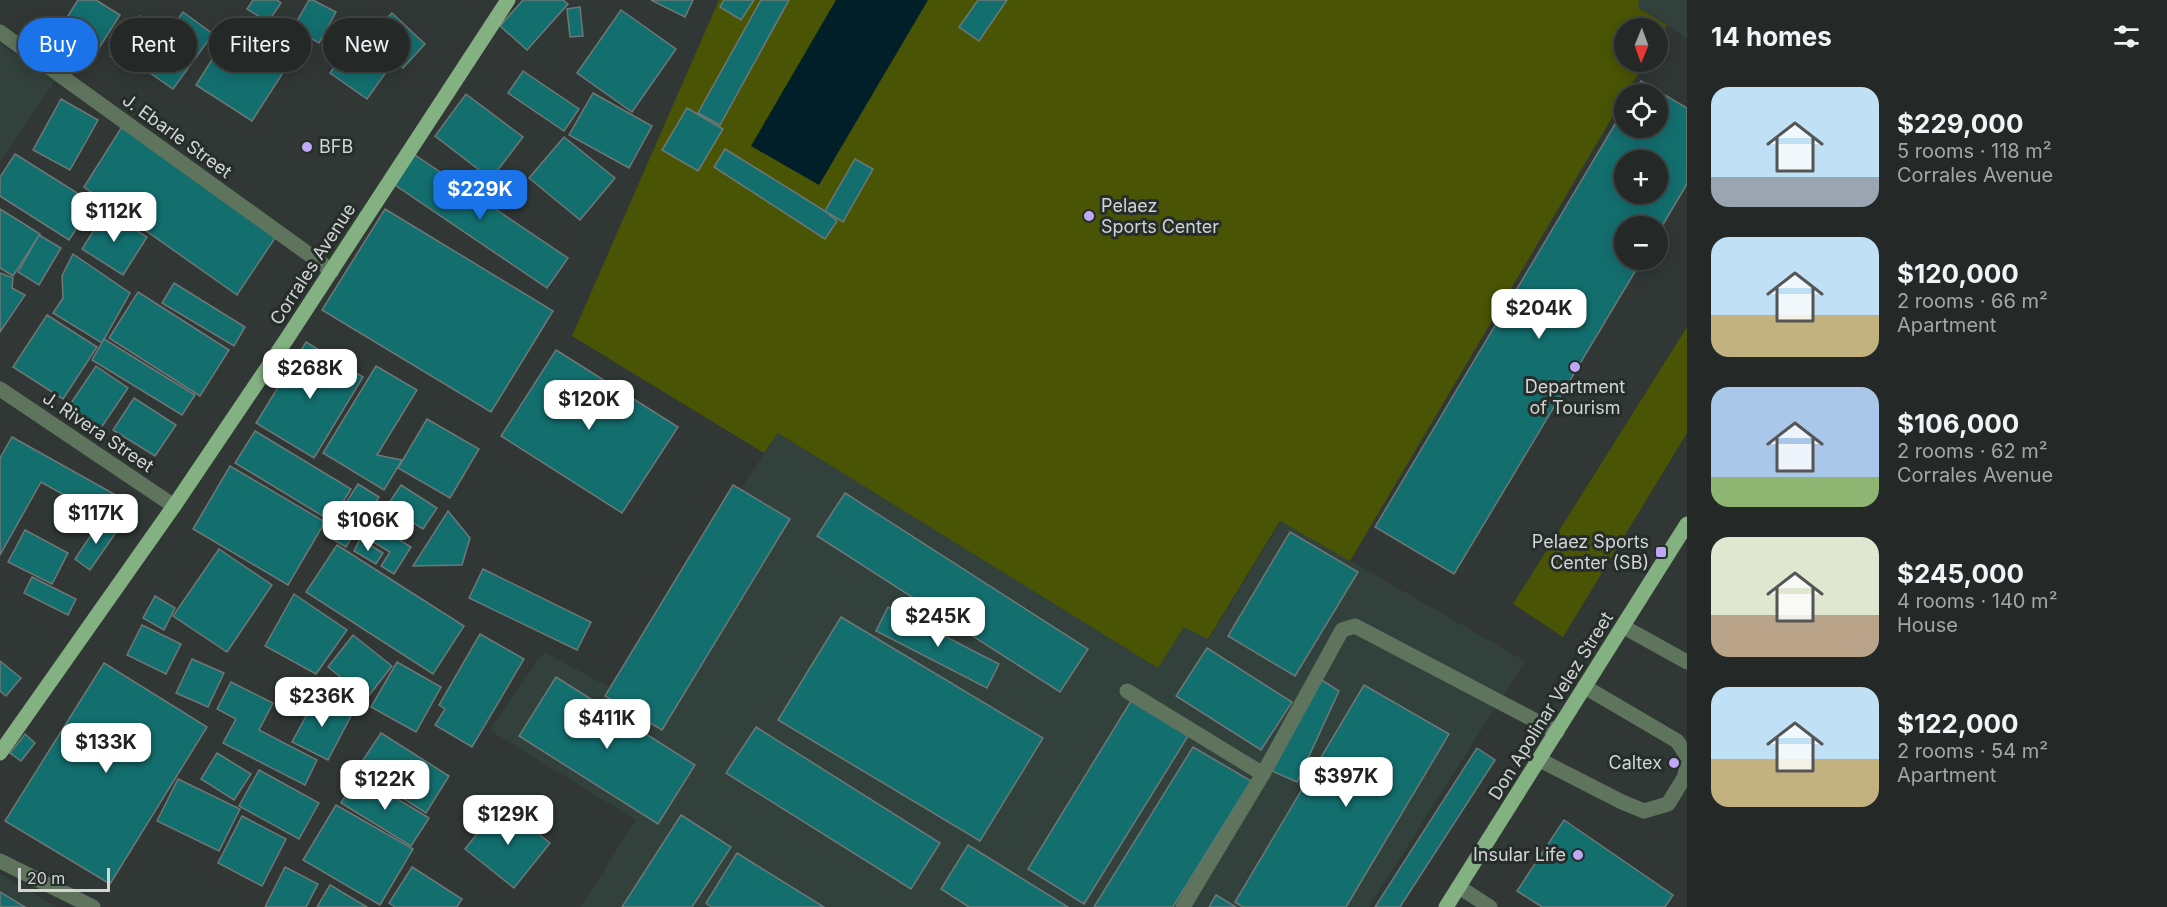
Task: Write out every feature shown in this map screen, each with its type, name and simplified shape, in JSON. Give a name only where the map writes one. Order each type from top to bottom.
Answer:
[{"type":"main road","name":"Corrales Avenue","points":[[0,753],[174,506],[332,271],[508,0]]},
{"type":"main road","name":"Don Apolinar Velez Street","points":[[1446,907],[1687,524]]},
{"type":"street","name":"J. Ebarle Street","points":[[0,32],[332,271]]},
{"type":"street","name":"J. Rivera Street","points":[[0,389],[174,506]]},
{"type":"street","points":[[1183,907],[1263,774],[1342,630],[1355,626],[1557,732]]},
{"type":"street","points":[[1624,627],[1687,662]]},
{"type":"street","points":[[1585,687],[1677,741],[1687,756]]},
{"type":"street","points":[[1127,691],[1263,774]]},
{"type":"street","points":[[1540,760],[1644,811],[1668,804],[1684,778],[1687,767]]},
{"type":"street","points":[[0,861],[93,907]]},
{"type":"street","points":[[1459,887],[1490,907]]},
{"type":"shaded area","points":[[1639,0],[1687,0],[1687,38],[1668,27],[1668,18],[1654,18],[1637,8]]},
{"type":"shaded area","points":[[0,44],[18,56],[18,72],[42,72],[55,81],[0,162]]},
{"type":"shaded area","points":[[778,433],[1158,667],[1185,626],[1209,639],[1281,521],[1525,661],[1369,907],[580,907],[636,820],[489,730],[544,652],[609,687]]},
{"type":"shaded area","points":[[0,874],[57,907],[0,907]]},
{"type":"green space","name":"Pelaez Sports Center","points":[[719,0],[1639,0],[1638,8],[1655,18],[1614,18],[1614,72],[1639,72],[1632,84],[1614,84],[1614,114],[1350,561],[1280,521],[1208,639],[1184,627],[1158,668],[778,433],[764,453],[572,336]]},
{"type":"green space","points":[[1687,327],[1687,433],[1563,637],[1513,604]]},
{"type":"water","points":[[836,0],[928,0],[819,185],[751,146]]},
{"type":"building","points":[[78,0],[96,0],[120,15],[118,18],[110,18],[110,31],[99,48],[98,18],[66,18]]},
{"type":"building","points":[[253,0],[277,0],[281,3],[271,18],[262,18],[247,9]]},
{"type":"building","points":[[309,0],[336,12],[333,18],[323,18],[323,36],[319,43],[311,38],[311,18],[299,18]]},
{"type":"building","points":[[523,0],[563,0],[568,4],[527,50],[500,26]]},
{"type":"building","points":[[651,0],[693,0],[685,17]]},
{"type":"building","points":[[724,0],[754,0],[741,20],[720,7]]},
{"type":"building","points":[[761,0],[789,0],[720,125],[698,113]]},
{"type":"building","points":[[978,0],[1007,0],[979,41],[959,27]]},
{"type":"building","points":[[580,7],[583,36],[570,37],[567,9]]},
{"type":"building","points":[[621,10],[676,49],[632,112],[577,73]]},
{"type":"building","points":[[183,12],[191,18],[179,18]]},
{"type":"building","points":[[392,13],[397,18],[387,18]]},
{"type":"building","points":[[197,22],[209,31],[209,40],[197,56]]},
{"type":"building","points":[[410,30],[425,44],[410,60]]},
{"type":"building","points":[[209,64],[209,72],[283,72],[252,121],[196,85]]},
{"type":"building","points":[[523,71],[579,109],[564,131],[508,93]]},
{"type":"building","points":[[149,72],[185,72],[173,89]]},
{"type":"building","points":[[331,72],[386,72],[367,99]]},
{"type":"building","points":[[593,93],[652,126],[629,168],[569,135]]},
{"type":"building","points":[[466,94],[523,137],[491,179],[435,136]]},
{"type":"building","points":[[1668,97],[1687,108],[1687,184],[1668,216],[1614,216],[1614,270],[1636,270],[1454,574],[1375,527],[1614,126],[1614,138],[1668,138]]},
{"type":"building","points":[[61,99],[98,120],[70,170],[33,150]]},
{"type":"building","points":[[687,108],[723,129],[698,171],[662,150]]},
{"type":"building","points":[[123,125],[277,235],[237,295],[84,187]]},
{"type":"building","points":[[564,137],[615,178],[580,220],[529,178]]},
{"type":"building","points":[[725,149],[825,211],[837,221],[825,239],[714,167]]},
{"type":"building","points":[[412,153],[568,258],[547,288],[392,183]]},
{"type":"building","points":[[15,154],[93,203],[69,240],[0,196],[0,177]]},
{"type":"building","points":[[855,159],[873,169],[843,222],[825,211]]},
{"type":"building","points":[[0,209],[40,234],[13,276],[0,268]]},
{"type":"building","points":[[385,209],[553,311],[491,412],[322,310]]},
{"type":"building","points":[[106,211],[147,237],[123,275],[82,249]]},
{"type":"building","points":[[39,235],[61,248],[39,285],[18,272]]},
{"type":"building","points":[[73,254],[130,293],[102,343],[53,313],[63,298],[62,276]]},
{"type":"building","points":[[0,273],[13,278],[12,288],[25,295],[0,332]]},
{"type":"building","points":[[174,283],[245,327],[234,346],[162,303]]},
{"type":"building","points":[[138,292],[229,350],[200,396],[109,338]]},
{"type":"building","points":[[47,315],[97,347],[63,399],[13,367]]},
{"type":"building","points":[[104,339],[195,395],[182,415],[92,360]]},
{"type":"building","points":[[306,342],[363,377],[314,458],[256,423]]},
{"type":"building","points":[[556,350],[678,427],[622,513],[501,436]]},
{"type":"building","points":[[96,366],[128,388],[101,428],[69,406]]},
{"type":"building","points":[[376,366],[417,390],[377,455],[402,460],[384,490],[323,453]]},
{"type":"building","points":[[134,398],[176,425],[155,456],[113,430]]},
{"type":"building","points":[[427,419],[479,449],[450,498],[398,468]]},
{"type":"building","points":[[255,431],[351,489],[331,521],[235,463]]},
{"type":"building","points":[[12,437],[123,499],[111,521],[41,482],[0,555],[0,458]]},
{"type":"building","points":[[230,466],[325,522],[288,585],[193,529]]},
{"type":"building","points":[[358,484],[379,497],[361,525],[340,512]]},
{"type":"building","points":[[401,485],[437,508],[423,529],[387,506]]},
{"type":"building","points":[[733,485],[790,519],[662,730],[605,696]]},
{"type":"building","points":[[845,493],[1088,649],[1060,692],[817,536]]},
{"type":"building","points":[[448,511],[470,538],[462,565],[413,566]]},
{"type":"building","points":[[338,518],[357,529],[346,547],[327,536]]},
{"type":"building","points":[[101,520],[117,531],[90,570],[75,559]]},
{"type":"building","points":[[370,522],[411,547],[394,574],[381,566],[390,552],[362,535]]},
{"type":"building","points":[[25,530],[68,553],[52,584],[8,562]]},
{"type":"building","points":[[1290,532],[1358,572],[1295,676],[1228,636]]},
{"type":"building","points":[[360,539],[383,553],[376,564],[354,551]]},
{"type":"building","points":[[337,545],[464,626],[433,674],[306,592]]},
{"type":"building","points":[[219,549],[272,585],[227,652],[173,616]]},
{"type":"building","points":[[483,569],[591,622],[577,650],[469,598]]},
{"type":"building","points":[[32,577],[76,599],[68,615],[24,593]]},
{"type":"building","points":[[294,594],[347,630],[316,674],[265,646]]},
{"type":"building","points":[[155,596],[175,608],[164,630],[143,618]]},
{"type":"building","points":[[888,607],[999,664],[987,688],[876,631]]},
{"type":"building","points":[[841,617],[1043,738],[980,841],[778,720]]},
{"type":"building","points":[[142,625],[181,644],[166,674],[127,655]]},
{"type":"building","points":[[480,634],[524,659],[472,747],[435,725],[445,709],[439,705]]},
{"type":"building","points":[[353,635],[392,666],[367,698],[328,667]]},
{"type":"building","points":[[1207,648],[1292,702],[1261,750],[1176,696]]},
{"type":"building","points":[[192,659],[224,673],[208,707],[176,693]]},
{"type":"building","points":[[0,661],[21,678],[6,696],[0,691]]},
{"type":"building","points":[[397,662],[441,687],[416,732],[371,707]]},
{"type":"building","points":[[104,663],[207,727],[110,884],[5,821]]},
{"type":"building","points":[[556,677],[695,765],[658,824],[519,736]]},
{"type":"building","points":[[1317,677],[1339,691],[1297,782],[1272,771]]},
{"type":"building","points":[[231,682],[273,703],[259,730],[317,760],[305,785],[223,743],[236,719],[217,709]]},
{"type":"building","points":[[1364,685],[1449,734],[1346,907],[1243,907],[1235,902]]},
{"type":"building","points":[[317,696],[352,714],[328,760],[292,742]]},
{"type":"building","points":[[1131,701],[1188,736],[1084,904],[1028,869]]},
{"type":"building","points":[[756,727],[940,843],[911,889],[726,773]]},
{"type":"building","points":[[381,733],[449,776],[426,813],[357,769]]},
{"type":"building","points":[[25,734],[35,743],[21,761],[10,753]]},
{"type":"building","points":[[1193,747],[1251,781],[1173,907],[1094,907]]},
{"type":"building","points":[[1477,748],[1495,760],[1400,907],[1375,907]]},
{"type":"building","points":[[217,753],[251,774],[234,800],[201,779]]},
{"type":"building","points":[[259,770],[319,803],[299,839],[239,806]]},
{"type":"building","points":[[358,775],[429,818],[411,846],[341,803]]},
{"type":"building","points":[[178,779],[240,809],[219,851],[157,821]]},
{"type":"building","points":[[501,804],[550,843],[514,888],[465,849]]},
{"type":"building","points":[[336,805],[413,849],[380,905],[303,860]]},
{"type":"building","points":[[681,815],[731,847],[692,907],[622,907]]},
{"type":"building","points":[[242,816],[286,839],[262,886],[218,863]]},
{"type":"building","name":"Insular Life","points":[[1564,820],[1673,895],[1665,907],[1542,907],[1517,891]]},
{"type":"building","points":[[968,845],[1068,907],[969,907],[941,889]]},
{"type":"building","points":[[737,853],[824,907],[711,907],[706,903]]},
{"type":"building","points":[[285,867],[318,884],[306,907],[265,907]]},
{"type":"building","points":[[412,867],[462,899],[457,907],[395,907],[389,903]]},
{"type":"building","points":[[330,885],[367,907],[317,907]]},
{"type":"building","points":[[0,892],[25,907],[0,907]]},
{"type":"building","points":[[1216,895],[1236,907],[1209,907]]},
{"type":"place","name":"BFB","points":[[307,147]]},
{"type":"place","name":"Pelaez Sports Center","points":[[1089,216]]},
{"type":"place","name":"Department of Tourism","points":[[1575,367]]},
{"type":"place","name":"Pelaez Sports Center (SB)","points":[[1661,552]]},
{"type":"place","name":"Caltex","points":[[1674,763]]},
{"type":"place","name":"Insular Life","points":[[1578,855]]}]
